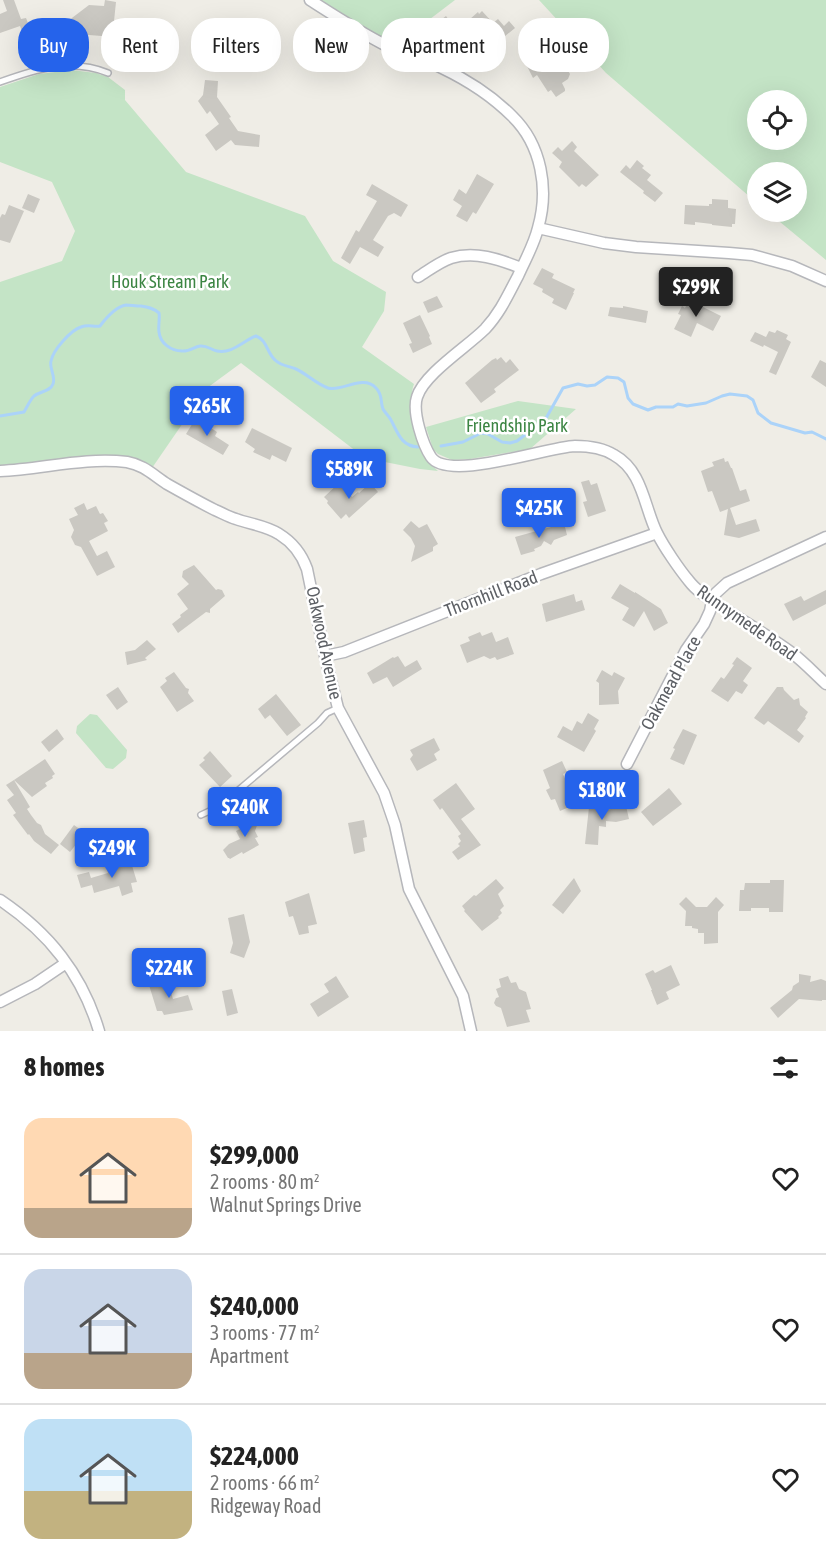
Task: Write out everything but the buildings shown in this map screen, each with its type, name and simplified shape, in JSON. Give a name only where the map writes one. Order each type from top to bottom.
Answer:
[{"type":"street","name":"Runnymede Road","points":[[310,0],[385,45],[440,67],[493,99],[513,117],[532,143],[536,153],[542,179],[542,207],[538,228],[521,268],[496,316],[483,331],[429,378],[419,392],[415,405],[416,416],[426,447],[435,462],[448,466],[478,464],[574,446],[601,449],[615,455],[633,473],[642,489],[657,533],[689,582],[712,601],[794,654],[826,684]]},
{"type":"street","points":[[538,228],[604,243],[752,255],[792,266],[826,280]]},
{"type":"street","points":[[418,277],[445,261],[464,255],[489,257],[521,268]]},
{"type":"street","name":"Oakwood Avenue","points":[[0,471],[26,470],[89,460],[130,463],[151,471],[165,482],[217,511],[274,531],[290,542],[305,562],[338,708],[384,793],[396,828],[409,889],[463,996],[471,1031]]},
{"type":"street","name":"Thornhill Road","points":[[325,656],[344,651],[541,574],[657,533]]},
{"type":"street","points":[[712,601],[716,593],[727,583],[826,537]]},
{"type":"street","name":"Oakmead Place","points":[[627,764],[687,650],[704,624],[712,601]]},
{"type":"street","points":[[0,900],[36,927],[52,943],[90,1004],[99,1031]]},
{"type":"street","points":[[0,1002],[35,984],[66,963]]},
{"type":"lane","points":[[0,82],[38,69],[54,67],[81,66],[108,73]]},
{"type":"lane","points":[[201,815],[218,807],[318,723],[327,712],[338,708]]},
{"type":"green space","points":[[310,0],[455,0],[431,18],[381,18],[381,42],[369,35],[369,18],[341,18]]},
{"type":"green space","points":[[539,0],[826,0],[826,260],[780,222],[807,222],[807,162],[747,162],[747,194],[605,72],[609,72],[609,18],[556,18]]},
{"type":"green space","name":"Houk Stream Park","points":[[88,72],[108,77],[125,90],[125,100],[186,172],[305,216],[333,261],[386,292],[384,311],[362,347],[414,384],[412,408],[417,438],[426,458],[438,471],[365,458],[241,363],[207,388],[152,468],[116,456],[88,456],[0,467],[0,282],[62,261],[75,231],[52,182],[0,162],[0,87],[39,74]]},
{"type":"green space","name":"Friendship Park","points":[[518,401],[576,409],[530,449],[452,460],[438,454],[433,449],[426,427]]},
{"type":"green space","points":[[90,714],[97,715],[127,750],[126,758],[113,769],[106,768],[76,733],[77,726]]},
{"type":"waterway","points":[[0,416],[24,412],[34,396],[52,387],[54,381],[52,357],[72,332],[84,326],[100,326],[111,313],[122,306],[141,306],[159,313],[160,336],[164,343],[174,350],[185,351],[202,346],[217,351],[228,351],[256,336],[262,340],[277,362],[300,371],[328,388],[334,389],[359,383],[371,384],[380,393],[383,409],[401,438],[408,444],[418,447]]},
{"type":"waterway","points":[[441,446],[463,442],[481,433],[488,434],[502,442],[517,441],[545,420],[563,388],[578,384],[595,385],[607,377],[618,378],[624,382],[628,398],[633,404],[648,410],[656,407],[673,407],[678,404],[687,406],[706,403],[730,394],[747,396],[753,400],[758,413],[771,423],[805,433],[812,432],[826,439]]}]
